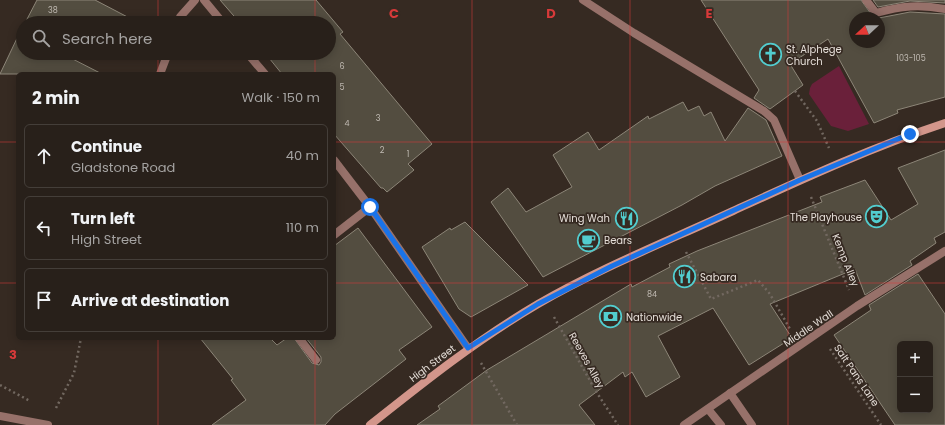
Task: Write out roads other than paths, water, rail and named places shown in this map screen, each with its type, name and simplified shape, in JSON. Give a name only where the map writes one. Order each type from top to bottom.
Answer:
[{"type":"main road","name":"High Street","points":[[370,425],[429,377],[470,348],[546,300],[612,266],[836,164],[910,134],[945,123]]},
{"type":"street","points":[[181,16],[195,0]]},
{"type":"street","points":[[204,0],[217,16]]},
{"type":"street","points":[[583,0],[634,33],[764,111],[774,120],[800,180]]},
{"type":"street","points":[[866,0],[876,13],[898,6],[928,6],[945,9]]},
{"type":"street","points":[[161,72],[165,60]]},
{"type":"street","points":[[253,60],[263,72]]},
{"type":"street","points":[[336,163],[370,207],[470,348]]},
{"type":"street","points":[[336,233],[370,207]]},
{"type":"street","name":"Middle Wall","points":[[684,425],[857,306],[945,251]]},
{"type":"street","points":[[301,340],[316,360]]},
{"type":"street","points":[[730,394],[752,425]]},
{"type":"street","points":[[708,409],[721,425]]},
{"type":"street","points":[[0,416],[48,425]]},
{"type":"place","name":"St. Alphege Church","points":[[770,55]]},
{"type":"place","name":"The Playhouse","points":[[877,217]]},
{"type":"place","name":"Wing Wah","points":[[626,218]]},
{"type":"place","name":"Bears","points":[[588,240]]},
{"type":"place","name":"Sabara","points":[[685,277]]},
{"type":"place","name":"Nationwide","points":[[611,317]]}]
